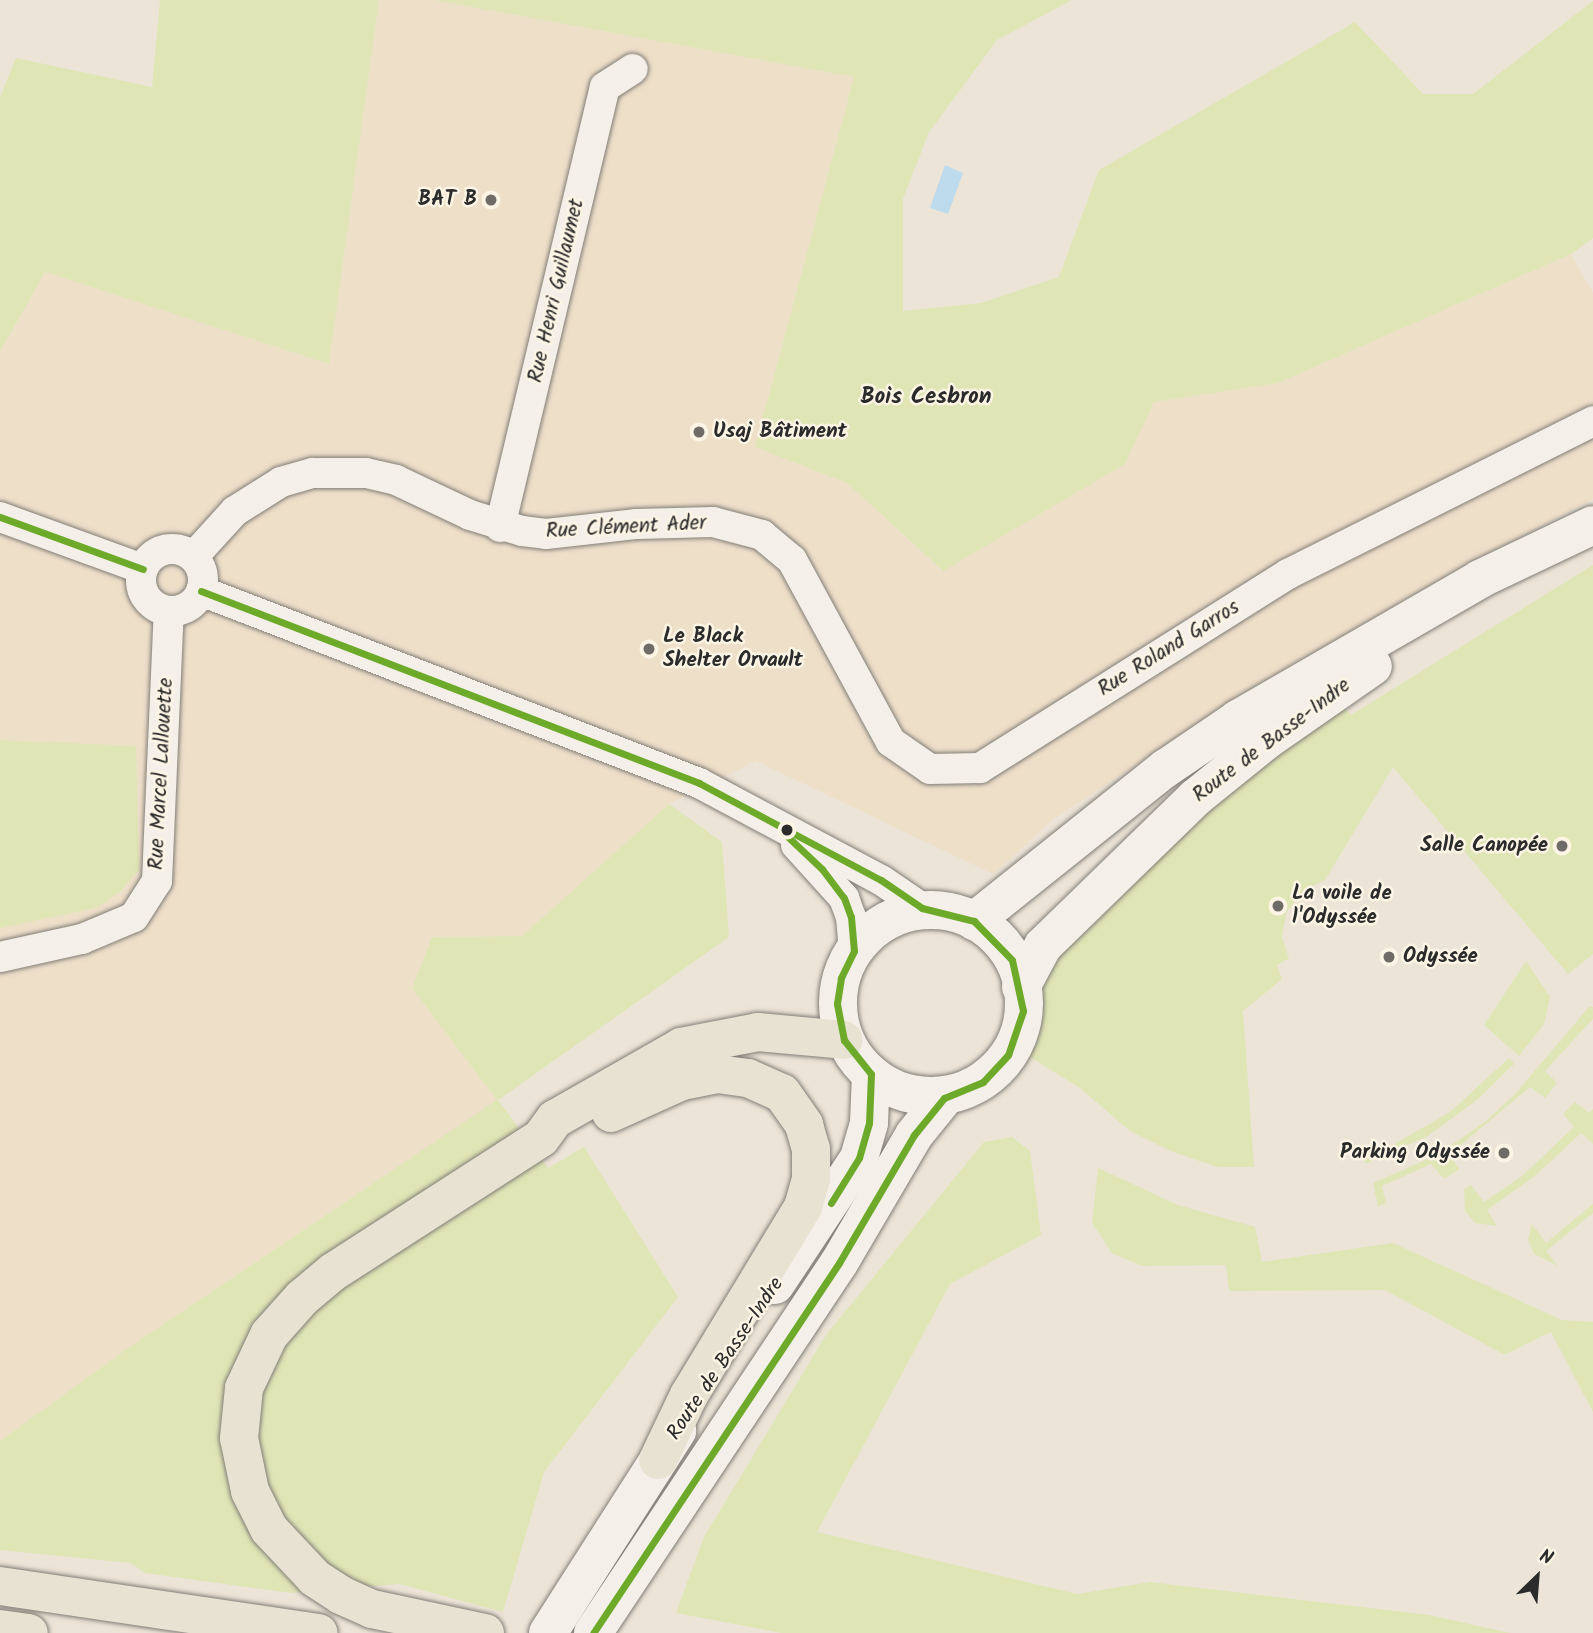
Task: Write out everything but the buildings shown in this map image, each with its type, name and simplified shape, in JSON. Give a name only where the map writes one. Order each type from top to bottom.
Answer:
[{"type":"highway","points":[[485,1633],[372,1609],[315,1578],[269,1529],[250,1491],[239,1438],[244,1388],[259,1353],[302,1298],[344,1265],[541,1138],[555,1119],[681,1047],[758,1032],[844,1040]]},
{"type":"highway","points":[[541,1138],[565,1136],[682,1082],[718,1074],[748,1078],[782,1093],[804,1125],[811,1149],[811,1180],[803,1207],[689,1395],[658,1460]]},
{"type":"highway","points":[[0,1586],[319,1633]]},
{"type":"highway","points":[[0,1629],[29,1633]]},
{"type":"main road","name":"Route de Basse-Indre","points":[[974,921],[1166,768],[1238,719],[1480,579],[1579,532]]},
{"type":"main road","name":"Route de Basse-Indre","points":[[1021,987],[1043,946],[1195,798],[1278,732],[1388,655],[1490,594],[1579,532]]},
{"type":"main road","points":[[922,908],[974,921],[1002,945],[1021,987],[1020,1027],[1008,1055],[983,1082],[944,1098],[895,1088],[871,1074],[844,1040],[836,1004],[841,978],[854,951],[878,927],[922,908]]},
{"type":"main road","name":"Route de Basse-Indre","points":[[548,1633],[658,1460],[842,1188],[859,1158],[869,1123],[871,1074]]},
{"type":"main road","name":"Route de Basse-Indre","points":[[593,1633],[646,1548],[839,1264],[914,1135],[944,1098]]},
{"type":"street","name":"Rue Henri Guillaumet","points":[[500,527],[605,87],[633,69]]},
{"type":"street","name":"Rue Roland Garros","points":[[814,600],[891,742],[930,769],[980,768],[1288,574],[1593,421]]},
{"type":"street","name":"Rue Clément Ader","points":[[193,557],[235,511],[281,482],[313,473],[366,473],[396,480],[500,527],[546,534],[637,524],[713,523],[762,534],[792,560],[814,600]]},
{"type":"street","points":[[0,517],[143,569]]},
{"type":"street","points":[[165,550],[193,557],[202,573],[201,591],[188,606],[169,611],[146,596],[143,569],[165,550]]},
{"type":"street","points":[[201,591],[699,783],[881,880],[922,908]]},
{"type":"street","name":"Rue Marcel Lallouette","points":[[0,957],[82,939],[134,917],[156,881],[169,611]]},
{"type":"street","points":[[771,821],[822,869],[844,898],[851,918],[854,951]]},
{"type":"shaded area","points":[[379,0],[434,0],[854,77],[755,447],[847,483],[942,571],[1125,464],[1154,402],[1278,383],[1571,254],[1593,293],[1593,499],[1428,586],[1217,712],[1055,818],[993,874],[756,761],[669,804],[522,936],[432,937],[412,988],[497,1100],[131,1346],[0,1441],[0,352],[45,272],[329,364]]},
{"type":"green space","points":[[160,0],[379,0],[329,364],[45,272],[0,352],[0,97],[16,58],[152,87]]},
{"type":"green space","points":[[434,0],[1072,0],[997,40],[929,132],[903,199],[903,311],[981,303],[1059,277],[1099,170],[1355,22],[1423,94],[1473,94],[1593,1],[1593,238],[1571,254],[1278,383],[1154,402],[1125,464],[943,571],[847,483],[755,447],[854,77]]},
{"type":"green space","points":[[1593,565],[1593,954],[1568,974],[1393,767],[1325,880],[1304,890],[1286,913],[1282,937],[1289,959],[1277,965],[1282,979],[1243,1011],[1254,1167],[1217,1167],[1171,1151],[1130,1131],[1080,1088],[1027,1055],[1037,1029],[1042,975],[1051,962],[1226,790],[1344,708],[1351,715]]},
{"type":"green space","points":[[0,740],[136,746],[139,870],[121,891],[96,908],[0,928]]},
{"type":"green space","points":[[669,804],[722,842],[729,937],[498,1100],[548,1168],[584,1147],[678,1297],[544,1472],[503,1612],[400,1584],[291,1593],[145,1573],[131,1563],[0,1550],[0,1441],[131,1346],[497,1100],[412,988],[432,937],[522,936]]},
{"type":"green space","points":[[1526,961],[1550,997],[1544,1024],[1519,1056],[1484,1025]]},
{"type":"green space","points":[[1589,1007],[1593,1007],[1593,1019],[1545,1071],[1557,1083],[1545,1098],[1530,1087],[1450,1154],[1459,1169],[1444,1179],[1431,1164],[1382,1186],[1386,1203],[1378,1206],[1373,1183],[1439,1154],[1486,1121],[1516,1093]]},
{"type":"green space","points":[[1509,1058],[1514,1064],[1478,1099],[1428,1136],[1365,1164],[1363,1156],[1396,1143],[1450,1112]]},
{"type":"green space","points":[[1575,1102],[1589,1113],[1593,1109],[1593,1144],[1581,1133],[1535,1176],[1487,1210],[1497,1226],[1475,1223],[1465,1211],[1464,1189],[1471,1185],[1484,1202],[1522,1176],[1574,1127],[1563,1114]]},
{"type":"green space","points":[[1012,1137],[1030,1151],[1041,1235],[950,1284],[817,1532],[1077,1594],[1150,1582],[1429,1615],[1510,1633],[782,1633],[676,1613],[704,1537],[826,1335],[984,1142]]},
{"type":"green space","points":[[1098,1168],[1178,1205],[1255,1227],[1262,1262],[1393,1243],[1562,1320],[1593,1322],[1593,1412],[1551,1332],[1505,1355],[1385,1290],[1229,1291],[1226,1265],[1142,1266],[1112,1253],[1092,1223]]},
{"type":"green space","points":[[1593,1204],[1593,1213],[1546,1251],[1558,1266],[1534,1254],[1528,1239],[1532,1224],[1546,1243]]},
{"type":"water","points":[[945,165],[963,173],[948,214],[930,208]]},
{"type":"transit line","points":[[0,517],[143,569]]},
{"type":"transit line","points":[[201,591],[699,783],[881,880],[922,908],[974,921],[1012,960],[1023,1011],[1008,1055],[983,1082],[944,1098],[914,1135],[839,1263],[593,1633]]},
{"type":"transit line","points":[[788,837],[822,869],[844,898],[851,917],[854,951],[841,978],[837,1004],[844,1040],[871,1074],[869,1123],[859,1158],[831,1203]]},
{"type":"place","name":"BAT B","points":[[491,200]]},
{"type":"place","name":"Usaj Bâtiment","points":[[699,432]]},
{"type":"place","name":"Le Black Shelter Orvault","points":[[649,649]]},
{"type":"place","name":"Salle Canopée","points":[[1562,846]]},
{"type":"place","name":"La voile de l'Odyssée","points":[[1278,906]]},
{"type":"place","name":"Odyssée","points":[[1389,957]]},
{"type":"place","name":"Parking Odyssée","points":[[1504,1153]]},
{"type":"district","name":"Bois Cesbron","points":[[926,397]]}]
